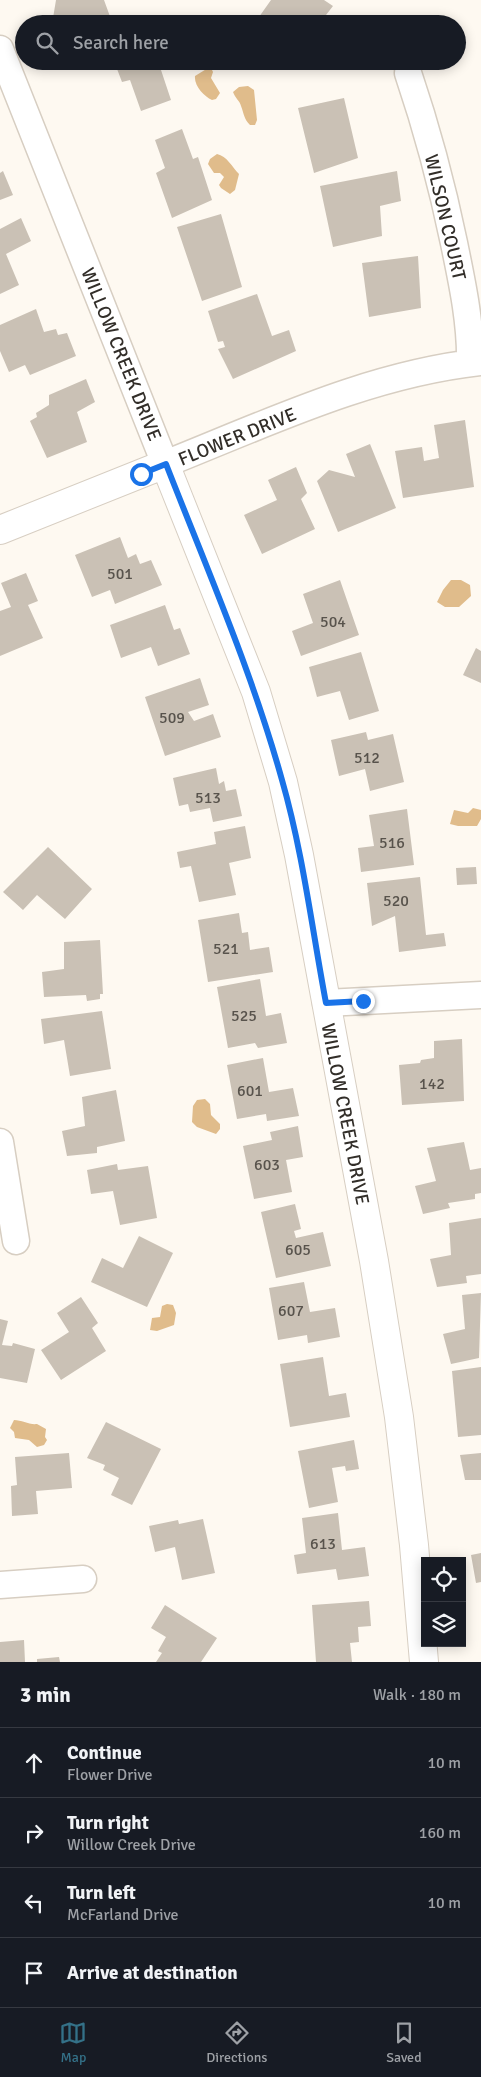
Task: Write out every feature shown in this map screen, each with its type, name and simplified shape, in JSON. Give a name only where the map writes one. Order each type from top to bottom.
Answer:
[{"type":"street","name":"WILLOW CREEK DRIVE","points":[[0,49],[256,692],[283,782],[299,855],[374,1261],[399,1418],[414,1544],[424,1662]]},
{"type":"street","name":"WILSON COURT","points":[[408,73],[442,185],[462,283],[470,340],[476,363]]},
{"type":"street","name":"FLOWER DRIVE","points":[[0,530],[360,387],[415,372],[476,363]]},
{"type":"street","points":[[326,1003],[481,995]]},
{"type":"street","points":[[0,1142],[16,1241]]},
{"type":"street","points":[[0,1585],[83,1579]]},
{"type":"shaded area","points":[[205,70],[212,70],[211,78],[220,93],[216,99],[212,100],[200,90],[195,76]]},
{"type":"shaded area","points":[[248,86],[254,90],[257,120],[255,125],[250,125],[246,121],[233,92],[239,87]]},
{"type":"shaded area","points":[[217,154],[227,159],[239,174],[235,190],[230,194],[219,185],[224,177],[220,173],[214,173],[208,164],[210,159]]},
{"type":"shaded area","points":[[451,580],[461,580],[470,585],[471,596],[459,607],[445,607],[437,602]]},
{"type":"shaded area","points":[[473,808],[481,810],[481,819],[477,826],[450,824],[454,810],[468,813]]},
{"type":"shaded area","points":[[205,1099],[210,1104],[211,1115],[220,1124],[220,1129],[216,1134],[197,1127],[192,1122],[193,1106],[197,1100]]},
{"type":"shaded area","points":[[167,1304],[173,1305],[176,1313],[174,1325],[157,1331],[150,1330],[152,1318],[160,1317],[162,1306]]},
{"type":"shaded area","points":[[14,1420],[37,1424],[46,1429],[45,1437],[47,1440],[44,1445],[37,1447],[29,1440],[15,1438],[14,1432],[10,1428]]},
{"type":"building","points":[[56,0],[104,0],[109,15],[54,15]]},
{"type":"building","points":[[271,0],[324,0],[333,6],[326,15],[260,15]]},
{"type":"building","points":[[117,70],[161,70],[171,100],[141,111],[130,80],[122,82]]},
{"type":"building","points":[[344,98],[358,158],[314,173],[298,108]]},
{"type":"building","points":[[182,129],[193,159],[198,157],[212,200],[172,218],[156,173],[165,168],[155,140]]},
{"type":"building","points":[[3,171],[13,195],[0,200],[0,173]]},
{"type":"building","points":[[397,171],[401,201],[380,206],[382,236],[333,247],[320,186]]},
{"type":"building","points":[[221,214],[242,287],[202,301],[177,227]]},
{"type":"building","points":[[21,218],[31,241],[6,254],[19,285],[0,294],[0,229]]},
{"type":"building","points":[[418,256],[421,308],[369,317],[362,263]]},
{"type":"building","points":[[257,294],[272,336],[289,330],[296,351],[233,379],[218,349],[225,347],[223,341],[218,342],[208,311]]},
{"type":"building","points":[[36,309],[44,332],[56,329],[58,335],[67,333],[76,356],[30,375],[25,365],[9,372],[0,351],[0,325]]},
{"type":"building","points":[[86,379],[95,402],[77,412],[87,442],[47,458],[30,421],[37,417],[36,413],[49,405],[49,395]]},
{"type":"building","points":[[465,420],[474,487],[403,498],[395,451],[422,447],[424,461],[439,458],[434,425]]},
{"type":"building","points":[[370,444],[396,508],[338,532],[317,481],[329,470],[355,477],[346,454]]},
{"type":"building","points":[[296,467],[307,493],[301,499],[315,529],[262,554],[244,515],[277,500],[268,480]]},
{"type":"building","points":[[120,537],[128,558],[136,554],[140,564],[151,560],[162,585],[115,604],[110,590],[92,597],[75,555]]},
{"type":"building","points":[[26,573],[38,601],[28,605],[43,638],[0,656],[0,611],[11,607],[1,583]]},
{"type":"building","points":[[340,580],[359,635],[301,656],[292,631],[313,623],[303,594]]},
{"type":"building","points":[[165,605],[174,630],[180,628],[190,654],[158,666],[151,647],[121,658],[110,625]]},
{"type":"building","points":[[476,648],[481,651],[481,683],[463,675]]},
{"type":"building","points":[[361,652],[379,711],[349,720],[340,691],[317,697],[309,667]]},
{"type":"building","points":[[200,678],[209,705],[188,712],[194,721],[213,714],[221,737],[165,756],[145,697]]},
{"type":"building","points":[[366,732],[368,740],[393,734],[404,782],[370,791],[365,769],[339,776],[331,740]]},
{"type":"building","points":[[216,768],[219,784],[224,781],[226,791],[236,789],[242,816],[213,822],[210,808],[190,812],[188,804],[179,806],[173,778]]},
{"type":"building","points":[[407,809],[414,865],[361,872],[358,848],[374,846],[369,815]]},
{"type":"building","points":[[245,826],[251,858],[229,863],[236,895],[199,902],[191,866],[180,868],[177,852],[216,844],[214,832]]},
{"type":"building","points":[[48,847],[92,889],[65,919],[37,895],[23,910],[3,892]]},
{"type":"building","points":[[476,867],[477,884],[457,885],[456,868]]},
{"type":"building","points":[[420,877],[426,935],[444,933],[446,946],[399,952],[395,916],[372,926],[367,883]]},
{"type":"building","points":[[239,913],[242,933],[248,932],[250,950],[269,947],[273,972],[208,982],[198,920]]},
{"type":"building","points":[[100,940],[103,994],[100,994],[100,999],[87,1001],[86,995],[44,997],[42,972],[64,969],[64,942]]},
{"type":"building","points":[[260,979],[266,1016],[281,1013],[287,1043],[258,1048],[255,1043],[228,1048],[217,987]]},
{"type":"building","points":[[102,1011],[111,1069],[70,1076],[64,1040],[44,1044],[41,1019]]},
{"type":"building","points":[[462,1039],[464,1101],[402,1105],[399,1065],[420,1063],[421,1060],[434,1058],[434,1041]]},
{"type":"building","points":[[263,1058],[269,1092],[293,1088],[299,1116],[267,1121],[266,1114],[237,1119],[227,1065]]},
{"type":"building","points":[[116,1090],[125,1141],[97,1147],[97,1153],[67,1156],[62,1131],[85,1126],[82,1097]]},
{"type":"building","points":[[298,1126],[303,1157],[286,1160],[292,1192],[254,1199],[243,1146],[272,1140],[270,1132]]},
{"type":"building","points":[[464,1142],[470,1170],[481,1168],[481,1193],[475,1194],[475,1199],[448,1203],[450,1208],[423,1214],[415,1186],[436,1181],[427,1148]]},
{"type":"building","points":[[117,1164],[118,1170],[148,1166],[157,1218],[120,1225],[113,1191],[91,1194],[87,1170]]},
{"type":"building","points":[[295,1204],[301,1229],[294,1231],[296,1238],[323,1232],[331,1266],[276,1278],[261,1212]]},
{"type":"building","points":[[481,1218],[481,1274],[466,1276],[467,1283],[437,1287],[430,1259],[451,1255],[449,1223]]},
{"type":"building","points":[[139,1236],[173,1253],[147,1307],[91,1282],[102,1258],[123,1268]]},
{"type":"building","points":[[304,1282],[310,1312],[335,1308],[340,1337],[308,1343],[307,1335],[278,1340],[269,1288]]},
{"type":"building","points":[[481,1293],[479,1358],[451,1364],[443,1334],[465,1329],[462,1295]]},
{"type":"building","points":[[81,1297],[98,1323],[92,1328],[106,1351],[61,1380],[41,1350],[69,1332],[57,1313]]},
{"type":"building","points":[[0,1319],[8,1321],[2,1345],[12,1346],[13,1343],[35,1349],[27,1383],[0,1378]]},
{"type":"building","points":[[323,1357],[329,1396],[346,1393],[350,1417],[290,1427],[280,1364]]},
{"type":"building","points":[[481,1367],[481,1435],[458,1437],[452,1371]]},
{"type":"building","points":[[106,1422],[161,1449],[132,1505],[111,1495],[119,1478],[103,1470],[105,1465],[87,1458]]},
{"type":"building","points":[[354,1440],[359,1469],[346,1471],[345,1466],[332,1468],[338,1502],[309,1508],[298,1451]]},
{"type":"building","points":[[69,1453],[72,1488],[36,1491],[38,1514],[12,1516],[11,1486],[17,1485],[15,1457]]},
{"type":"building","points":[[481,1453],[481,1480],[465,1480],[460,1455]]},
{"type":"building","points":[[338,1513],[342,1550],[365,1547],[369,1576],[338,1580],[336,1569],[297,1574],[294,1555],[306,1553],[302,1518]]},
{"type":"building","points":[[203,1519],[215,1573],[182,1580],[175,1547],[155,1552],[149,1526],[178,1520],[179,1524]]},
{"type":"building","points":[[481,1553],[481,1582],[476,1583],[471,1555]]},
{"type":"building","points":[[369,1601],[371,1626],[358,1627],[359,1642],[350,1643],[352,1662],[316,1662],[312,1605]]},
{"type":"building","points":[[165,1605],[217,1638],[201,1662],[156,1662],[162,1653],[158,1651],[166,1637],[151,1628]]},
{"type":"building","points":[[24,1640],[25,1662],[0,1662],[0,1642]]},
{"type":"building","points":[[59,1657],[60,1662],[37,1662],[37,1659]]},
{"type":"route","points":[[141,474],[166,464],[256,692],[283,782],[299,855],[326,1003],[363,1001]]}]
